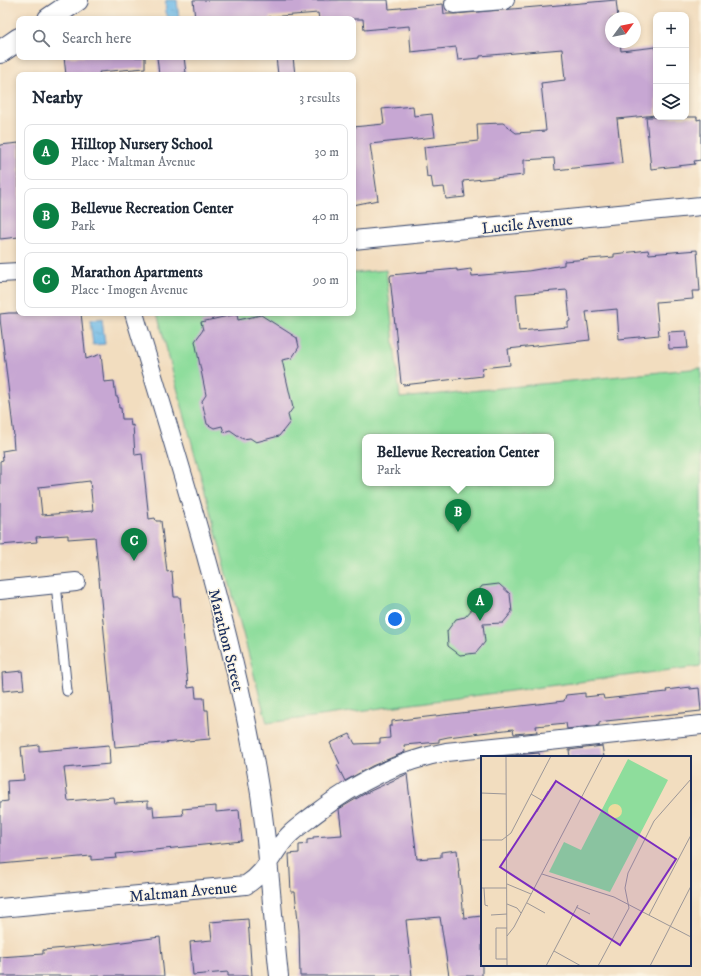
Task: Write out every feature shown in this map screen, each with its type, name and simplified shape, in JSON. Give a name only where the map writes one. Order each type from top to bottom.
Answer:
[{"type":"street","points":[[53,16],[77,0]]},
{"type":"street","points":[[454,4],[505,0]]},
{"type":"street","points":[[0,52],[16,41]]},
{"type":"street","name":"Lucile Avenue","points":[[356,240],[701,206]]},
{"type":"street","points":[[0,274],[16,272]]},
{"type":"street","name":"Marathon Street","points":[[135,316],[202,541],[237,674],[262,807],[279,976]]},
{"type":"street","points":[[0,590],[76,582]]},
{"type":"street","name":"Maltman Avenue","points":[[0,908],[246,885],[258,878],[268,865],[275,851],[289,834],[331,802],[367,779],[419,758],[446,752],[701,724]]},
{"type":"lane","points":[[56,584],[66,691]]},
{"type":"green space","points":[[386,270],[400,398],[701,368],[701,666],[267,723],[158,316],[356,316],[356,273]]},
{"type":"water","points":[[166,0],[177,0],[179,16],[168,16],[165,5]]},
{"type":"water","points":[[102,319],[105,344],[93,345],[90,320]]},
{"type":"building","points":[[193,0],[388,0],[389,9],[443,4],[444,14],[455,14],[616,0],[617,12],[605,12],[605,48],[621,48],[621,51],[653,47],[653,115],[617,119],[622,163],[555,170],[554,158],[524,160],[524,175],[463,181],[465,197],[446,199],[444,187],[433,188],[431,176],[427,177],[424,147],[478,141],[477,124],[503,123],[516,133],[546,131],[541,83],[565,80],[562,49],[480,56],[480,58],[458,60],[456,47],[411,52],[409,26],[364,30],[363,19],[356,19],[356,16],[318,16],[318,13],[281,16],[195,16]]},
{"type":"building","points":[[64,60],[145,60],[145,68],[99,72],[66,72]]},
{"type":"building","points":[[157,60],[184,60],[186,72],[159,72]]},
{"type":"building","points":[[276,60],[293,60],[295,72],[278,72]]},
{"type":"building","points":[[413,106],[414,116],[432,114],[435,137],[370,144],[378,200],[356,204],[356,127],[384,124],[382,109]]},
{"type":"building","points":[[646,117],[653,117],[653,120],[689,120],[689,117],[697,117],[697,120],[701,119],[701,160],[694,161],[695,164],[651,169]]},
{"type":"building","points":[[16,143],[16,237],[0,239],[0,145]]},
{"type":"building","points":[[648,250],[649,254],[697,250],[700,291],[692,291],[693,299],[656,302],[659,335],[619,339],[617,309],[586,312],[590,340],[508,349],[510,365],[482,368],[483,376],[403,385],[401,383],[391,275],[457,269],[457,271],[471,269],[472,276],[528,271],[564,265],[564,261],[614,257],[614,254]],"holes":[[[567,290],[570,321],[568,322],[568,327],[519,331],[516,294]]]},
{"type":"building","points":[[9,313],[16,313],[16,316],[81,316],[86,359],[101,354],[104,382],[114,381],[116,397],[118,397],[119,408],[121,408],[122,419],[130,419],[131,426],[133,425],[135,455],[142,454],[149,519],[155,518],[156,521],[161,521],[167,572],[172,571],[174,597],[180,597],[188,688],[195,687],[196,698],[204,698],[205,710],[208,710],[210,739],[115,747],[95,537],[68,539],[68,535],[36,537],[37,542],[0,545],[0,461],[3,460],[2,451],[14,449],[14,436],[0,314]],"holes":[[[90,481],[93,511],[42,515],[39,487]]]},
{"type":"building","points":[[228,316],[237,316],[238,320],[263,316],[297,338],[299,347],[292,358],[282,360],[293,408],[288,415],[290,422],[279,436],[256,442],[250,438],[243,439],[230,430],[224,432],[222,426],[214,428],[207,424],[202,401],[206,395],[195,341],[203,330],[201,322]]},
{"type":"building","points":[[686,331],[688,348],[669,349],[668,332]]},
{"type":"building","points":[[499,584],[510,594],[512,612],[503,623],[483,624],[485,642],[476,653],[460,655],[448,646],[447,631],[456,619],[465,617],[474,607],[473,598],[482,586]]},
{"type":"building","points":[[22,671],[24,689],[3,691],[2,673]]},
{"type":"building","points":[[690,687],[690,689],[699,688],[701,711],[606,721],[599,722],[599,725],[567,729],[566,723],[536,726],[537,732],[514,734],[513,729],[448,737],[439,739],[439,742],[404,745],[405,752],[372,766],[345,781],[337,765],[340,764],[330,743],[350,734],[355,744],[380,743],[380,739],[390,738],[389,726],[392,726],[392,721],[564,701],[566,695],[585,693],[585,697],[603,695],[604,699],[667,692],[666,690]]},
{"type":"building","points":[[39,745],[39,751],[109,745],[110,764],[64,768],[68,801],[113,797],[114,803],[148,801],[148,807],[153,807],[154,817],[183,815],[182,809],[216,806],[216,812],[239,810],[242,841],[116,854],[117,858],[91,860],[91,856],[0,864],[0,802],[8,801],[7,781],[24,780],[21,747]]},
{"type":"building","points":[[602,746],[604,756],[570,756],[569,750]]},
{"type":"building","points":[[539,753],[540,756],[516,756]]},
{"type":"building","points":[[407,774],[417,859],[441,857],[441,852],[457,850],[464,918],[481,916],[482,976],[449,976],[440,917],[406,920],[412,976],[300,976],[299,930],[295,892],[291,892],[289,854],[299,853],[299,845],[307,844],[307,840],[313,839],[313,837],[342,835],[339,809],[366,793]]},
{"type":"building","points":[[248,919],[252,976],[228,976],[228,972],[193,975],[190,942],[212,940],[210,922]]},
{"type":"building","points":[[160,937],[164,976],[0,976],[0,957],[43,954],[43,950],[100,945]]},
{"type":"place","name":"Bellevue Recreation Center","points":[[458,532]]},
{"type":"place","name":"Marathon Apartments","points":[[134,561]]},
{"type":"place","name":"Hilltop Nursery School","points":[[480,621]]}]
